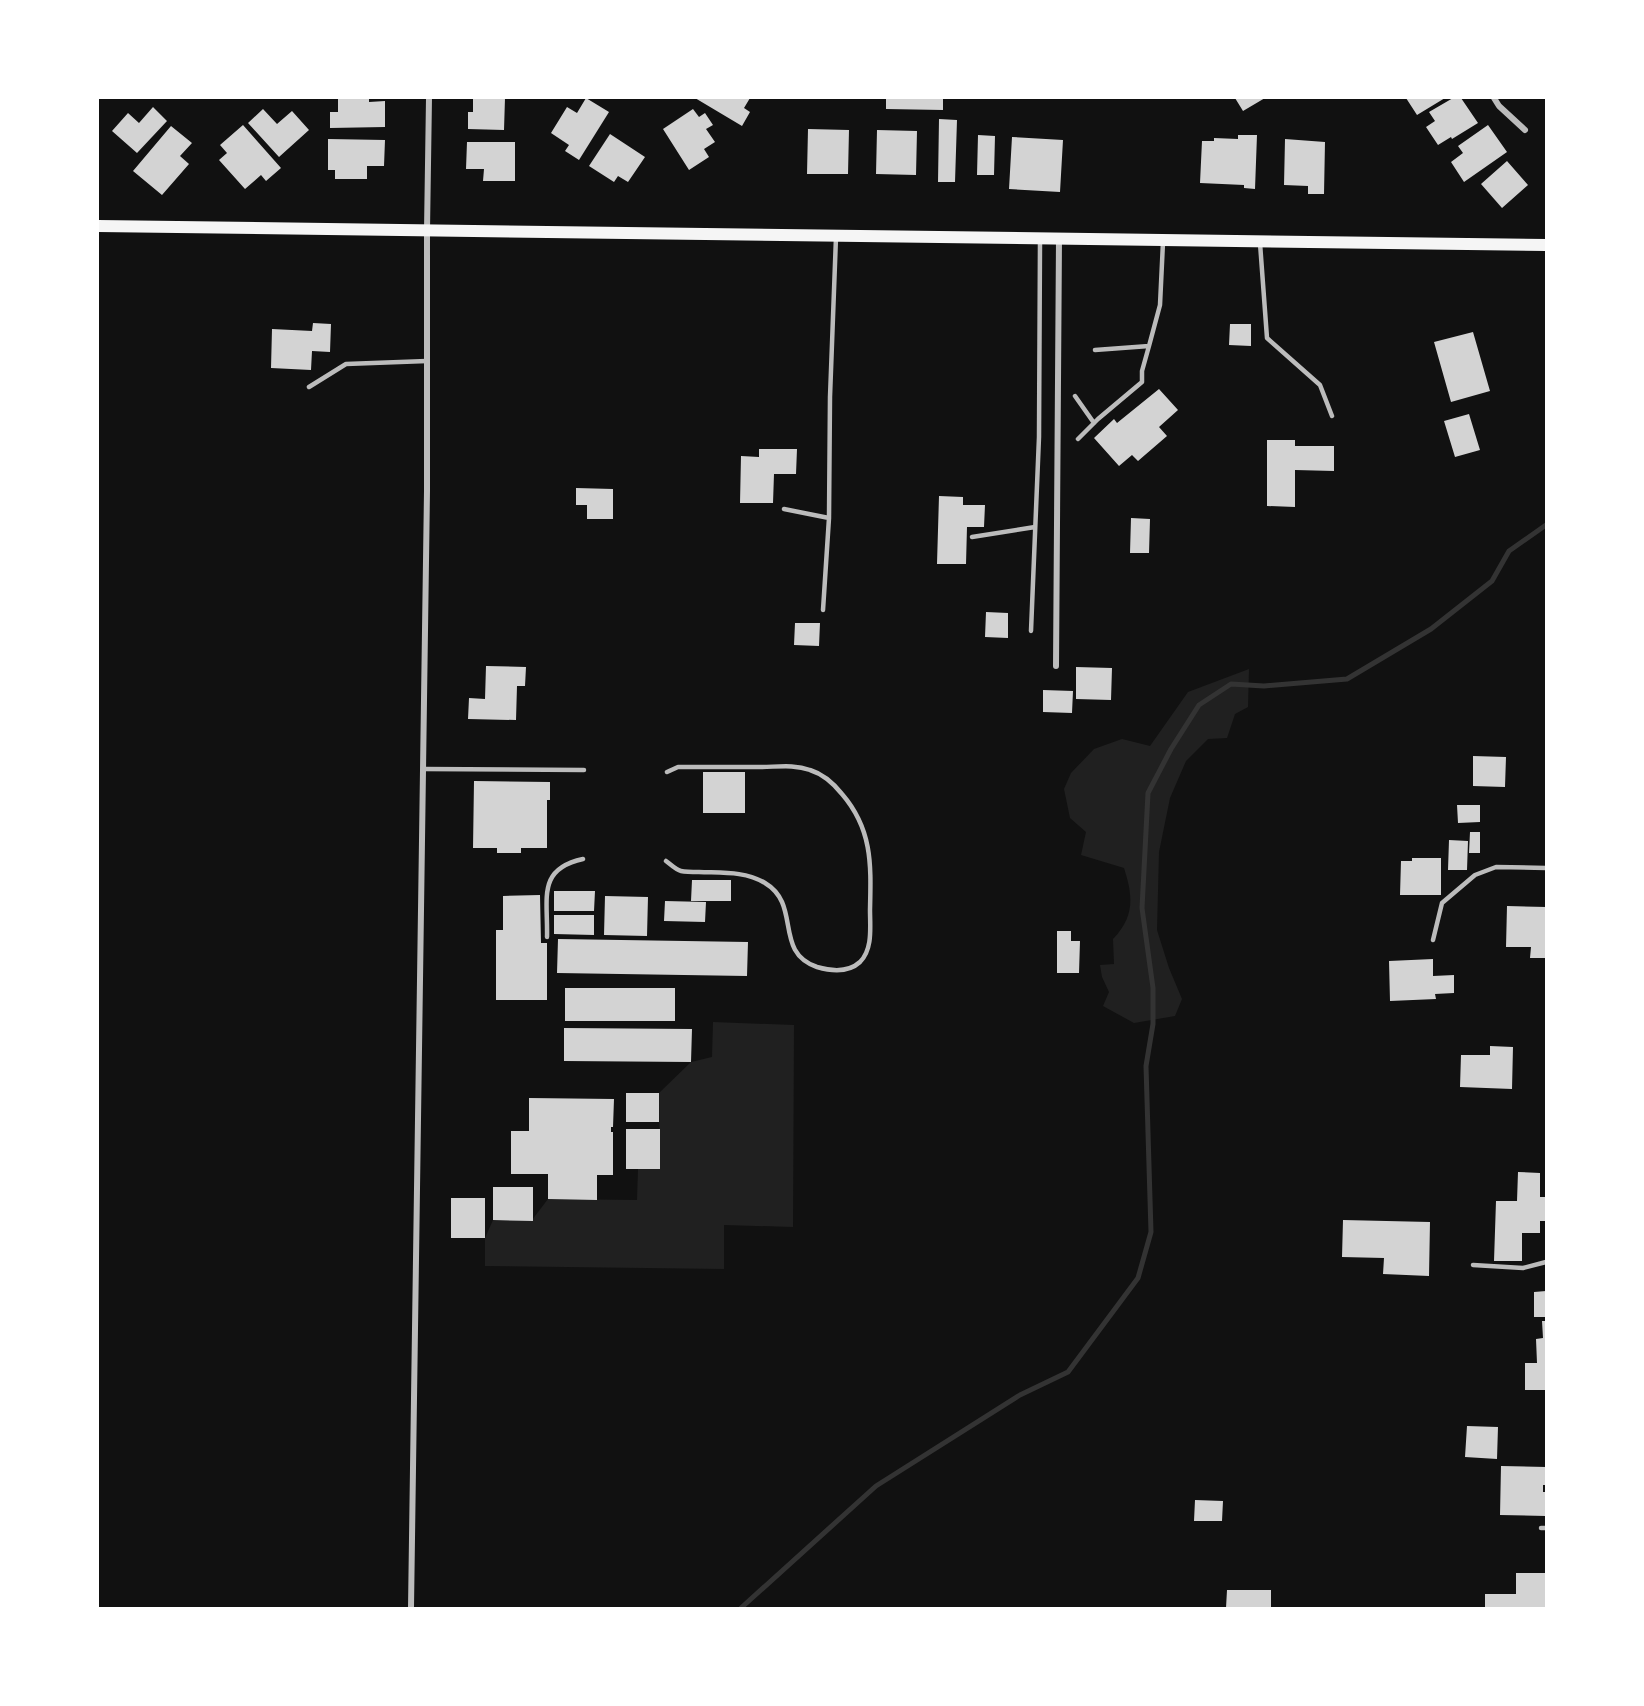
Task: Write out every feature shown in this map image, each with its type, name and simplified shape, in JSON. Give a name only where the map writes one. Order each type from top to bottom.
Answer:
[{"type":"main road","points":[[98,226],[1546,245]]},
{"type":"street","points":[[411,1608],[423,769],[429,98]]},
{"type":"street","points":[[1494,98],[1499,106],[1525,130]]},
{"type":"street","points":[[1056,666],[1059,239]]},
{"type":"lane","points":[[823,610],[829,518],[830,397],[836,234]]},
{"type":"lane","points":[[1031,631],[1039,437],[1040,238]]},
{"type":"lane","points":[[1078,439],[1142,382],[1160,305],[1163,240]]},
{"type":"lane","points":[[1260,241],[1267,338],[1320,385],[1332,416]]},
{"type":"lane","points":[[1095,350],[1149,346]]},
{"type":"lane","points":[[309,387],[346,364],[427,361]]},
{"type":"lane","points":[[1075,396],[1094,423]]},
{"type":"lane","points":[[784,509],[829,518]]},
{"type":"lane","points":[[972,537],[1035,527]]},
{"type":"lane","points":[[666,861],[680,871],[745,874],[767,884],[784,902],[791,942],[798,958],[814,966],[844,970],[854,967],[868,950],[871,878],[864,828],[855,808],[823,776],[797,766],[678,768],[667,772]]},
{"type":"lane","points":[[423,769],[584,770]]},
{"type":"lane","points":[[547,937],[548,884],[554,872],[566,863],[583,859]]},
{"type":"lane","points":[[1433,940],[1442,903],[1475,875],[1496,867],[1546,868]]},
{"type":"lane","points":[[1473,1265],[1523,1268],[1546,1262]]},
{"type":"shaded area","points":[[1249,669],[1248,707],[1235,714],[1227,738],[1208,739],[1186,761],[1170,798],[1159,852],[1157,930],[1182,999],[1175,1016],[1134,1023],[1103,1006],[1109,992],[1102,977],[1100,965],[1114,964],[1113,939],[1129,914],[1130,897],[1124,868],[1081,855],[1086,832],[1070,818],[1064,789],[1071,773],[1094,749],[1122,739],[1150,746],[1188,692]]},
{"type":"shaded area","points":[[713,1022],[794,1025],[793,1227],[724,1225],[724,1269],[485,1266],[485,1238],[493,1220],[532,1220],[548,1199],[637,1200],[638,1169],[660,1169],[659,1093],[691,1062],[712,1057]]},
{"type":"building","points":[[338,98],[369,98],[369,102],[385,101],[385,127],[330,128],[330,112],[338,112]]},
{"type":"building","points":[[473,98],[505,98],[504,130],[468,129],[468,112],[473,112]]},
{"type":"building","points":[[586,98],[609,112],[579,160],[565,151],[569,145],[551,133],[567,107],[577,113]]},
{"type":"building","points":[[695,98],[750,98],[744,108],[750,112],[742,126]]},
{"type":"building","points":[[886,98],[943,98],[943,110],[886,109]]},
{"type":"building","points":[[1235,98],[1265,98],[1243,111]]},
{"type":"building","points":[[1406,98],[1445,98],[1417,115]]},
{"type":"building","points":[[1453,98],[1461,98],[1478,123],[1438,145],[1426,127],[1435,121],[1429,112]]},
{"type":"building","points":[[153,107],[167,121],[137,153],[112,131],[128,113],[139,123]]},
{"type":"building","points":[[263,109],[277,124],[292,111],[309,130],[279,157],[248,123]]},
{"type":"building","points":[[693,109],[699,117],[705,113],[713,125],[706,129],[715,142],[704,149],[709,157],[689,170],[663,129]]},
{"type":"building","points":[[939,119],[957,120],[955,182],[938,182]]},
{"type":"building","points":[[243,125],[281,168],[266,181],[261,175],[245,189],[219,160],[227,153],[220,145]]},
{"type":"building","points":[[1488,125],[1507,152],[1464,182],[1451,162],[1463,153],[1458,146]]},
{"type":"building","points":[[171,126],[192,143],[180,156],[189,164],[162,195],[133,171]]},
{"type":"building","points":[[808,129],[849,130],[848,174],[807,174]]},
{"type":"building","points":[[877,130],[917,131],[916,175],[876,174]]},
{"type":"building","points":[[610,134],[645,157],[628,182],[618,176],[614,182],[589,166]]},
{"type":"building","points":[[978,135],[995,136],[994,175],[977,175]]},
{"type":"building","points":[[1238,135],[1257,135],[1255,189],[1244,188],[1244,185],[1200,183],[1202,141],[1214,141],[1214,138],[1238,139]]},
{"type":"building","points":[[1012,137],[1063,140],[1060,192],[1009,189]]},
{"type":"building","points":[[328,139],[385,140],[384,166],[367,166],[367,179],[335,179],[335,170],[328,170]]},
{"type":"building","points":[[1285,139],[1325,142],[1324,194],[1308,194],[1308,186],[1284,185]]},
{"type":"building","points":[[467,142],[515,142],[515,181],[483,181],[484,169],[466,169]]},
{"type":"building","points":[[1507,161],[1528,185],[1502,208],[1481,184]]},
{"type":"building","points":[[313,323],[331,324],[330,352],[312,351],[311,370],[271,368],[272,329],[312,331]]},
{"type":"building","points":[[1230,324],[1251,324],[1251,346],[1229,345]]},
{"type":"building","points":[[1473,332],[1490,391],[1451,402],[1434,342]]},
{"type":"building","points":[[1159,389],[1178,410],[1159,427],[1167,436],[1138,461],[1132,455],[1119,466],[1094,438],[1114,419],[1117,423]]},
{"type":"building","points":[[1469,414],[1480,450],[1455,457],[1444,421]]},
{"type":"building","points":[[1267,440],[1295,440],[1295,446],[1334,446],[1334,471],[1295,470],[1295,507],[1267,506]]},
{"type":"building","points":[[759,449],[797,449],[796,474],[774,474],[773,503],[740,503],[741,456],[759,457]]},
{"type":"building","points":[[576,488],[613,489],[613,519],[587,519],[587,505],[576,505]]},
{"type":"building","points":[[939,496],[963,497],[963,505],[985,505],[984,527],[967,527],[966,564],[937,564]]},
{"type":"building","points":[[1131,518],[1150,519],[1149,553],[1130,553]]},
{"type":"building","points":[[986,612],[1008,613],[1008,638],[985,637]]},
{"type":"building","points":[[795,623],[820,623],[819,646],[794,645]]},
{"type":"building","points":[[486,666],[526,667],[525,686],[517,686],[516,720],[468,719],[469,698],[485,699]]},
{"type":"building","points":[[1076,667],[1112,668],[1111,700],[1076,699]]},
{"type":"building","points":[[1043,690],[1073,691],[1072,713],[1043,712]]},
{"type":"building","points":[[1473,756],[1506,757],[1505,787],[1473,786]]},
{"type":"building","points":[[703,772],[745,772],[745,813],[703,813]]},
{"type":"building","points":[[474,781],[550,782],[550,800],[547,800],[547,848],[521,848],[521,853],[497,853],[497,848],[473,848]]},
{"type":"building","points":[[1457,805],[1480,805],[1480,822],[1458,823]]},
{"type":"building","points":[[1470,832],[1480,832],[1480,853],[1469,853]]},
{"type":"building","points":[[1449,840],[1468,841],[1467,870],[1448,870]]},
{"type":"building","points":[[1412,858],[1441,858],[1441,895],[1400,895],[1401,861],[1412,861]]},
{"type":"building","points":[[692,880],[731,880],[731,901],[691,901]]},
{"type":"building","points":[[554,891],[595,891],[594,911],[554,911]]},
{"type":"building","points":[[540,895],[541,943],[547,943],[547,1000],[496,1000],[496,930],[503,930],[503,896]]},
{"type":"building","points":[[605,896],[648,897],[647,936],[604,935]]},
{"type":"building","points":[[665,901],[706,902],[705,922],[664,921]]},
{"type":"building","points":[[1507,906],[1546,907],[1545,958],[1530,958],[1531,947],[1506,947]]},
{"type":"building","points":[[554,915],[594,915],[594,935],[554,934]]},
{"type":"building","points":[[1057,931],[1071,931],[1071,941],[1080,941],[1079,973],[1057,973]]},
{"type":"building","points":[[558,939],[748,942],[747,976],[557,973]]},
{"type":"building","points":[[1433,959],[1433,976],[1454,975],[1454,993],[1435,994],[1436,999],[1390,1001],[1389,961]]},
{"type":"building","points":[[565,988],[675,988],[675,1021],[565,1021]]},
{"type":"building","points":[[564,1028],[692,1029],[691,1062],[564,1061]]},
{"type":"building","points":[[1490,1046],[1513,1047],[1512,1089],[1460,1087],[1461,1055],[1490,1055]]},
{"type":"building","points":[[626,1093],[659,1093],[659,1122],[626,1122]]},
{"type":"building","points":[[529,1098],[614,1099],[613,1127],[611,1127],[613,1175],[597,1175],[597,1200],[548,1199],[548,1174],[511,1174],[511,1131],[529,1131]]},
{"type":"building","points":[[626,1129],[660,1129],[660,1169],[626,1169]]},
{"type":"building","points":[[1518,1172],[1540,1173],[1540,1197],[1546,1197],[1546,1221],[1540,1221],[1540,1233],[1522,1233],[1522,1261],[1494,1261],[1496,1201],[1517,1201]]},
{"type":"building","points":[[493,1187],[533,1187],[533,1221],[493,1220]]},
{"type":"building","points":[[451,1198],[485,1198],[485,1238],[451,1238]]},
{"type":"building","points":[[1343,1220],[1430,1222],[1429,1276],[1383,1274],[1384,1258],[1342,1257]]},
{"type":"building","points":[[1546,1291],[1546,1317],[1534,1317],[1534,1292]]},
{"type":"building","points":[[1542,1321],[1546,1321],[1546,1390],[1525,1390],[1525,1363],[1537,1363],[1536,1339],[1543,1338]]},
{"type":"building","points":[[1467,1426],[1498,1427],[1497,1459],[1465,1457]]},
{"type":"building","points":[[1501,1466],[1546,1467],[1546,1485],[1543,1485],[1543,1492],[1546,1492],[1546,1516],[1500,1515]]},
{"type":"building","points":[[1195,1500],[1223,1501],[1222,1521],[1194,1521]]},
{"type":"building","points":[[1516,1573],[1546,1573],[1546,1608],[1485,1608],[1485,1594],[1516,1594]]},
{"type":"building","points":[[1227,1590],[1271,1590],[1271,1608],[1226,1608]]},
{"type":"waterway","points":[[741,1608],[876,1486],[1020,1395],[1068,1372],[1138,1278],[1151,1232],[1146,1066],[1153,1024],[1153,988],[1142,908],[1148,793],[1171,749],[1199,705],[1231,684],[1264,686],[1347,679],[1431,629],[1492,581],[1509,551],[1546,525]]}]
